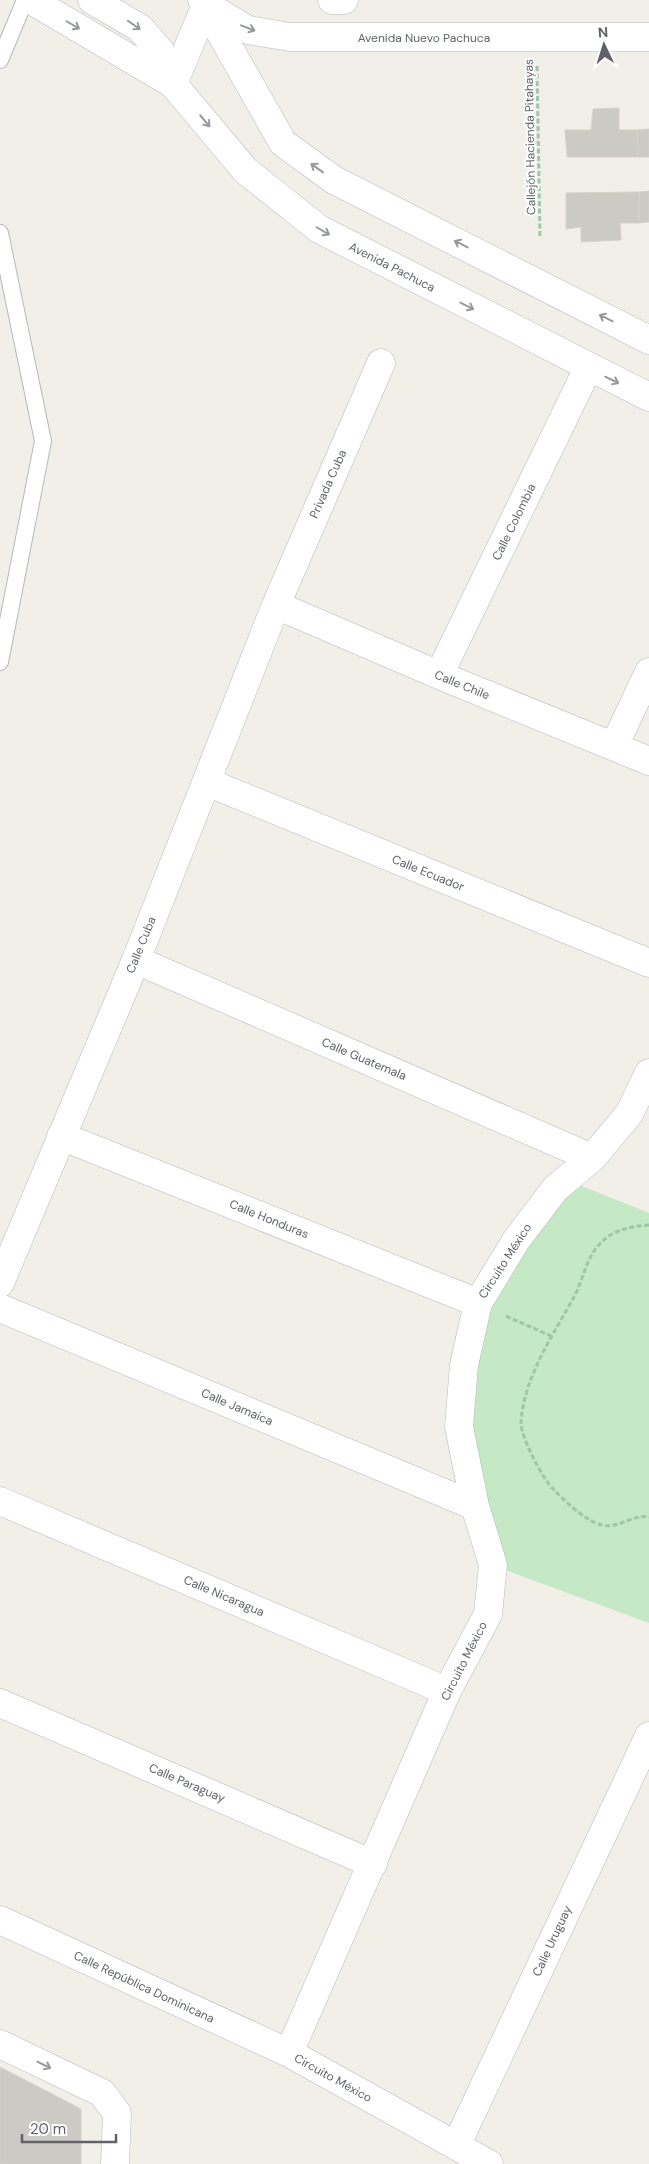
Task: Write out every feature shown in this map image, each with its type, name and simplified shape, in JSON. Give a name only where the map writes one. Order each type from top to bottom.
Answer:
[{"type":"street","points":[[31,0],[173,84]]},
{"type":"street","points":[[92,0],[140,28],[160,51],[173,84]]},
{"type":"street","points":[[332,0],[344,0]]},
{"type":"street","points":[[173,84],[205,1]]},
{"type":"street","points":[[205,1],[283,143],[334,180],[649,340]]},
{"type":"street","name":"Avenida Nuevo Pachuca","points":[[205,1],[248,30],[290,37],[649,37]]},
{"type":"street","name":"Avenida Pachuca","points":[[173,84],[246,171],[319,229],[588,368],[649,397]]},
{"type":"street","name":"Privada Cuba","points":[[276,605],[381,363]]},
{"type":"street","name":"Calle Colombia","points":[[439,676],[588,368]]},
{"type":"street","name":"Calle Chile","points":[[276,605],[439,676],[649,761]]},
{"type":"street","name":"Calle Cuba","points":[[0,1283],[136,960],[276,605]]},
{"type":"street","points":[[614,746],[649,672]]},
{"type":"street","name":"Calle Ecuador","points":[[206,782],[649,963]]},
{"type":"street","name":"Calle Guatemala","points":[[136,960],[592,1158]]},
{"type":"street","name":"Circuito México","points":[[489,2164],[289,2053],[447,1691],[488,1614],[493,1566],[475,1506],[460,1427],[464,1365],[478,1303],[517,1238],[555,1189],[592,1158],[629,1114],[649,1073]]},
{"type":"street","name":"Calle Honduras","points":[[61,1136],[478,1303]]},
{"type":"street","name":"Calle Jamaica","points":[[0,1308],[475,1506]]},
{"type":"street","name":"Calle Nicaragua","points":[[0,1501],[447,1691]]},
{"type":"street","name":"Calle Paraguay","points":[[0,1703],[373,1864]]},
{"type":"street","name":"Calle Uruguay","points":[[456,2146],[649,1736]]},
{"type":"street","name":"Calle República Dominicana","points":[[0,1920],[289,2053]]},
{"type":"street","points":[[0,2044],[102,2093],[117,2113],[115,2164]]},
{"type":"lane","points":[[0,60],[25,0]]},
{"type":"lane","points":[[0,233],[42,441],[0,662]]},
{"type":"path","name":"Callejón Hacienda Pitahayas","points":[[537,38],[540,237]]},
{"type":"path","points":[[649,1225],[634,1226],[609,1236],[588,1258],[575,1295],[551,1336],[528,1389],[520,1424],[531,1453],[552,1488],[584,1516],[602,1525],[622,1524],[639,1515],[649,1517]]},
{"type":"path","points":[[478,1303],[551,1336]]},
{"type":"green space","points":[[569,1181],[649,1213],[649,1623],[497,1567],[463,1426],[481,1302]]},
{"type":"building","points":[[619,108],[619,130],[637,130],[638,157],[567,157],[565,130],[591,130],[593,109]]},
{"type":"building","points":[[649,129],[649,157],[638,157],[637,130]]},
{"type":"building","points":[[649,191],[649,222],[639,223],[639,192]]},
{"type":"building","points":[[639,192],[639,223],[620,223],[621,240],[581,242],[581,227],[566,229],[566,193]]},
{"type":"building","points":[[0,2067],[81,2109],[81,2164],[0,2164]]}]
